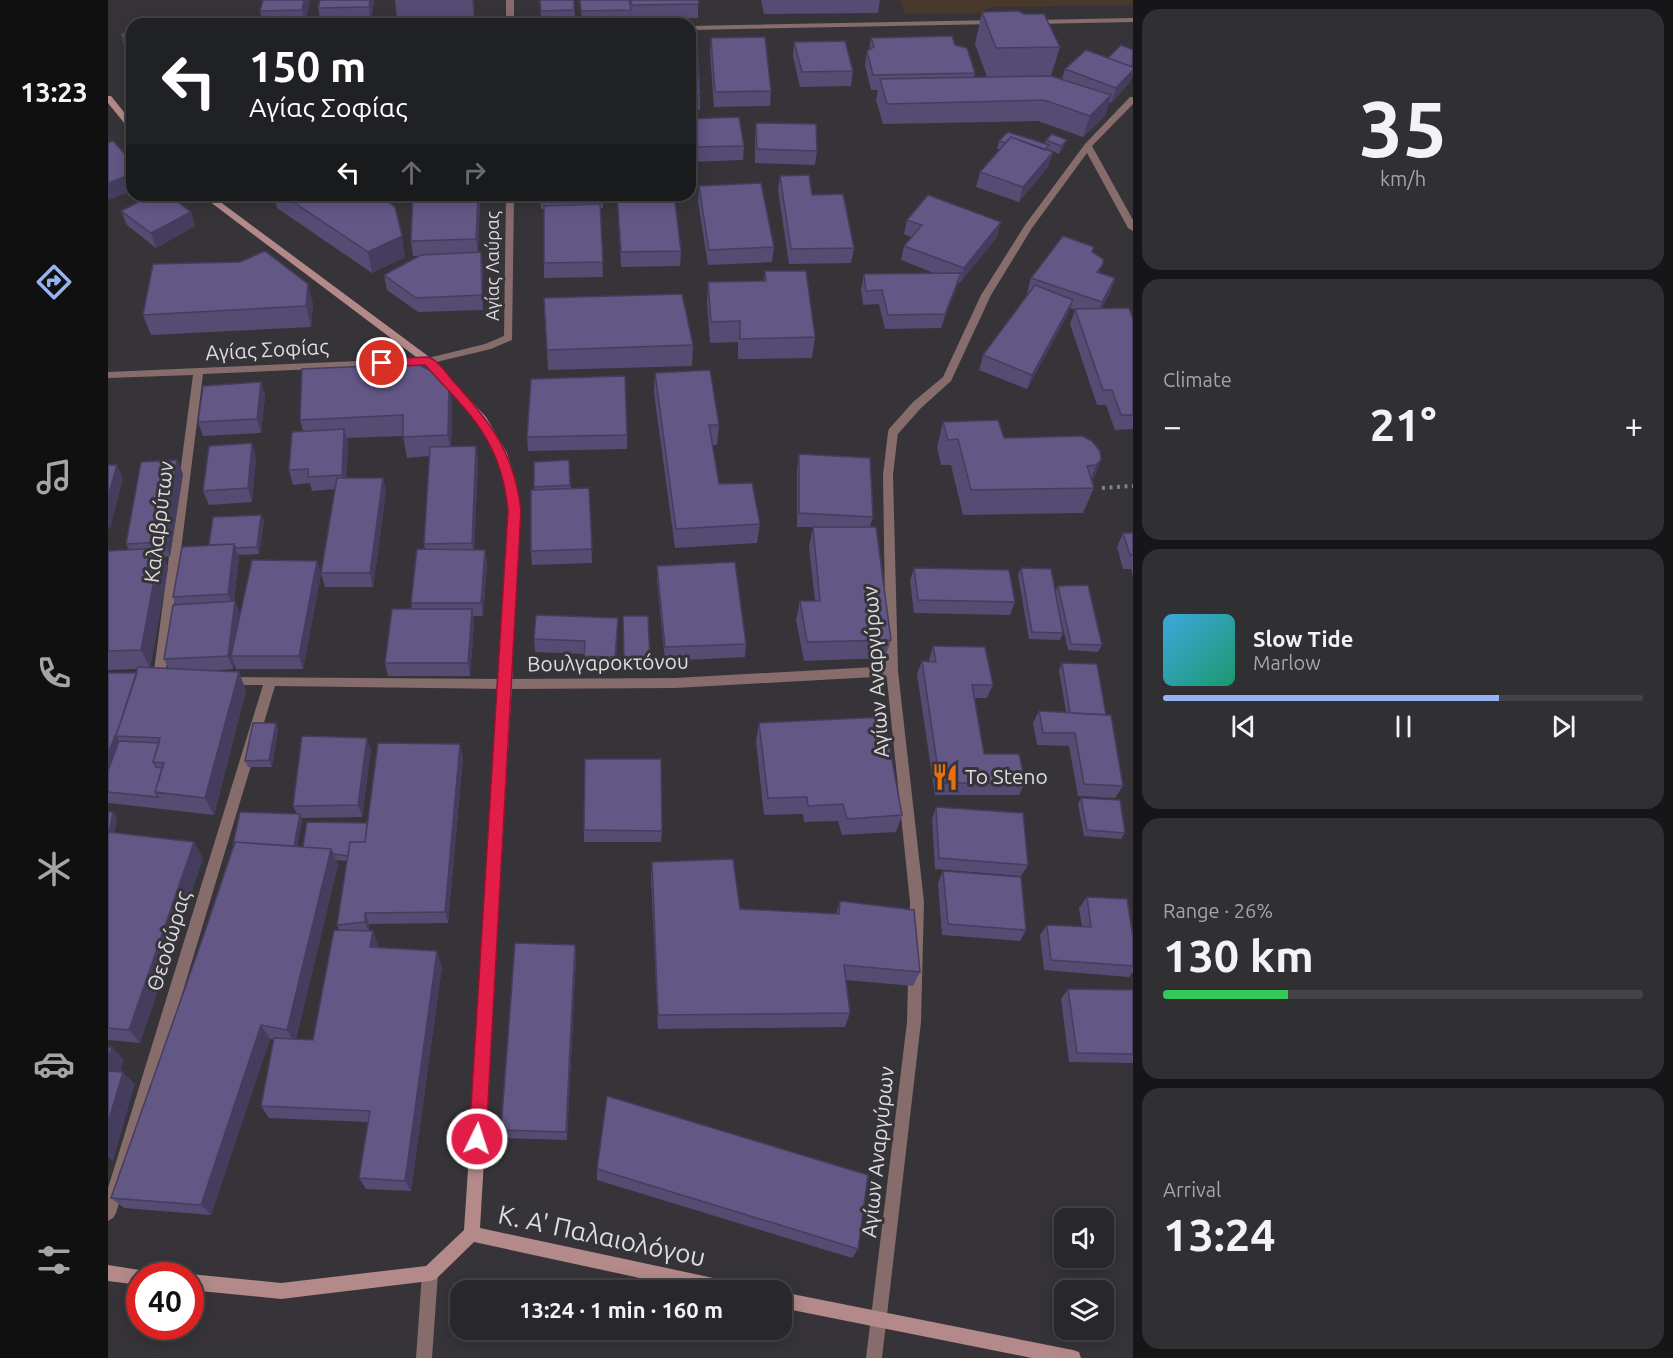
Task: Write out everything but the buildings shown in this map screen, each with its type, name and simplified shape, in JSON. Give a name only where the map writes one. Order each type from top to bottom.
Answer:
[{"type":"street","points":[[510,0],[510,18]]},
{"type":"street","points":[[1025,22],[1133,20]]},
{"type":"street","points":[[696,28],[1001,22]]},
{"type":"street","points":[[108,98],[126,120]]},
{"type":"street","name":"Αγίων Αναργύρων","points":[[874,1358],[914,1022],[917,902],[892,671],[888,475],[892,432],[917,405],[947,379],[986,295],[1028,227],[1088,146],[1133,99]]},
{"type":"street","points":[[1088,146],[1133,228]]},
{"type":"street","points":[[213,201],[428,361],[482,420],[502,453],[511,481],[514,510],[506,684],[472,1234]]},
{"type":"street","name":"Αγίας Λαύρας","points":[[509,338],[510,201]]},
{"type":"street","name":"Αγίας Σοφίας","points":[[108,375],[428,361],[488,347],[509,338]]},
{"type":"street","name":"Καλαβρύτων","points":[[159,678],[198,371]]},
{"type":"street","name":"Βουλγαροκτόνου","points":[[215,680],[506,684],[675,683],[892,671]]},
{"type":"street","name":"Θεοδώρας","points":[[108,1212],[270,681]]},
{"type":"street","name":"Κ. Α' Παλαιολόγου","points":[[430,1274],[472,1234],[686,1280]]},
{"type":"street","points":[[108,1273],[126,1275]]},
{"type":"street","points":[[204,1283],[281,1291],[430,1274],[424,1358]]},
{"type":"street","points":[[792,1302],[880,1322],[1073,1358]]},
{"type":"path","points":[[1102,488],[1133,486]]},
{"type":"shaded area","points":[[900,0],[1133,0],[1133,5],[989,7],[980,13],[905,14]]},
{"type":"place","name":"To Steno","points":[[945,777]]},
{"type":"route","points":[[382,363],[428,361],[482,420],[502,453],[511,481],[514,510],[506,684],[477,1139]]}]
